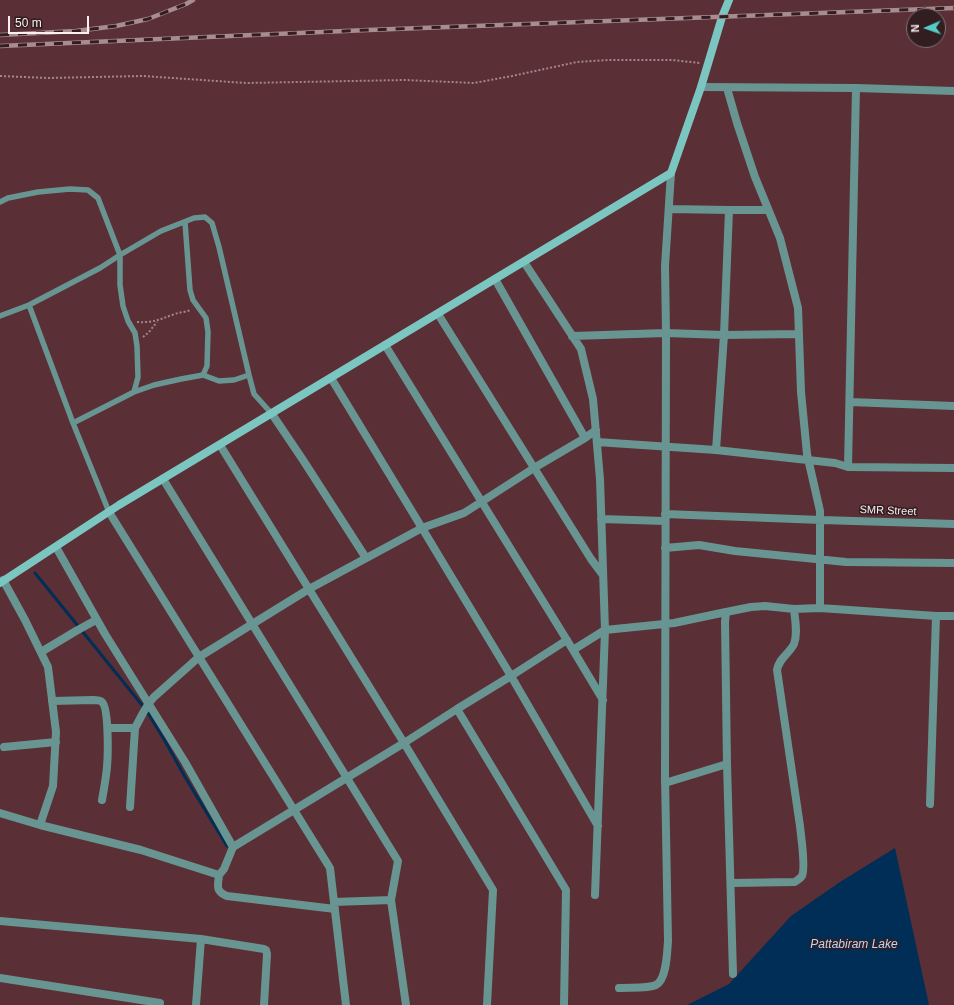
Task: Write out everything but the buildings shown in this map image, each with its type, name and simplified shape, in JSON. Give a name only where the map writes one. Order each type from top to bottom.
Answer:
[{"type":"main road","points":[[2,582],[108,512],[671,173],[701,88],[722,17],[729,0]]},
{"type":"street","points":[[701,88],[856,88],[954,91]]},
{"type":"street","points":[[727,88],[755,177],[780,238],[798,308],[801,392],[807,454],[821,520],[820,608]]},
{"type":"street","points":[[848,467],[856,88]]},
{"type":"street","points":[[619,988],[649,987],[657,984],[663,977],[668,941],[665,783],[665,266],[671,173]]},
{"type":"street","points":[[669,208],[768,210]]},
{"type":"street","points":[[716,450],[724,335],[729,210]]},
{"type":"street","points":[[524,262],[581,349],[593,399],[600,479],[605,630],[595,895]]},
{"type":"street","points":[[495,279],[585,438]]},
{"type":"street","points":[[438,314],[603,576]]},
{"type":"street","points":[[572,336],[666,333],[724,335],[799,334]]},
{"type":"street","points":[[385,345],[603,700]]},
{"type":"street","points":[[331,378],[511,676],[598,826]]},
{"type":"street","points":[[850,402],[954,406]]},
{"type":"street","points":[[272,414],[366,558]]},
{"type":"street","points":[[130,807],[135,728],[149,704],[199,657],[309,589],[366,558],[422,528],[464,513],[596,430]]},
{"type":"street","points":[[597,442],[716,450],[835,464],[848,467],[954,468]]},
{"type":"street","points":[[220,445],[494,890],[487,1005]]},
{"type":"street","points":[[163,479],[398,861],[391,900],[406,1005]]},
{"type":"street","points":[[108,512],[330,868],[346,1005]]},
{"type":"street","name":"SMR Street","points":[[602,519],[665,517],[954,524]]},
{"type":"street","points":[[665,548],[699,545],[735,551],[846,562],[954,563]]},
{"type":"street","points":[[56,547],[96,620],[185,762],[233,847]]},
{"type":"street","points":[[2,582],[25,620],[48,667],[56,742],[53,786],[40,825]]},
{"type":"street","points":[[573,650],[605,630],[674,623],[751,607],[764,606],[794,609],[820,608],[954,616]]},
{"type":"street","points":[[730,884],[795,882],[801,878],[802,874],[803,852],[777,670],[780,660],[787,654],[794,644],[796,634],[794,609]]},
{"type":"street","points":[[726,612],[727,764],[733,974]]},
{"type":"street","points":[[930,804],[936,616]]},
{"type":"street","points":[[41,652],[96,620]]},
{"type":"street","points":[[391,900],[334,906],[227,896],[221,894],[218,890],[219,875],[224,869],[233,847],[404,743],[567,640]]},
{"type":"street","points":[[52,701],[93,700],[103,703],[108,728],[107,766],[102,800]]},
{"type":"street","points":[[457,709],[566,890],[564,1005]]},
{"type":"street","points":[[108,728],[135,728]]},
{"type":"street","points":[[4,747],[56,742]]},
{"type":"street","points":[[665,783],[727,764]]},
{"type":"street","points":[[0,813],[40,825],[141,850],[219,875]]},
{"type":"street","points":[[0,921],[201,939],[266,950],[264,1005]]},
{"type":"street","points":[[196,1005],[201,939]]},
{"type":"street","points":[[0,978],[160,1003]]},
{"type":"lane","points":[[0,202],[8,198],[38,192],[70,189],[88,190],[98,198],[120,255],[122,306],[135,333],[138,377],[134,392]]},
{"type":"lane","points":[[0,316],[29,305],[100,268],[161,231],[194,218],[205,217],[212,223],[219,247],[254,394],[272,414]]},
{"type":"lane","points":[[185,222],[187,230],[190,290],[193,300],[206,318],[208,332],[207,366],[203,376]]},
{"type":"lane","points":[[29,305],[108,512]]},
{"type":"lane","points":[[73,423],[134,392],[154,385],[203,376],[219,381],[234,380],[249,375]]},
{"type":"path","points":[[0,76],[47,78],[142,76],[246,83],[405,80],[474,83],[577,62],[608,60],[672,60],[708,64]]},
{"type":"path","points":[[128,321],[158,321],[176,314],[191,310],[199,310]]},
{"type":"path","points":[[136,342],[149,332],[158,321]]},
{"type":"water","name":"Pattabiram Lake","points":[[895,848],[929,1005],[687,1005],[729,984],[791,916],[840,882]]},
{"type":"waterway","points":[[35,573],[142,705]]},
{"type":"waterway","points":[[148,713],[227,846]]},
{"type":"railway","points":[[0,35],[76,31],[116,26],[148,19],[193,0]]},
{"type":"railway","points":[[0,46],[368,30],[954,8]]}]
